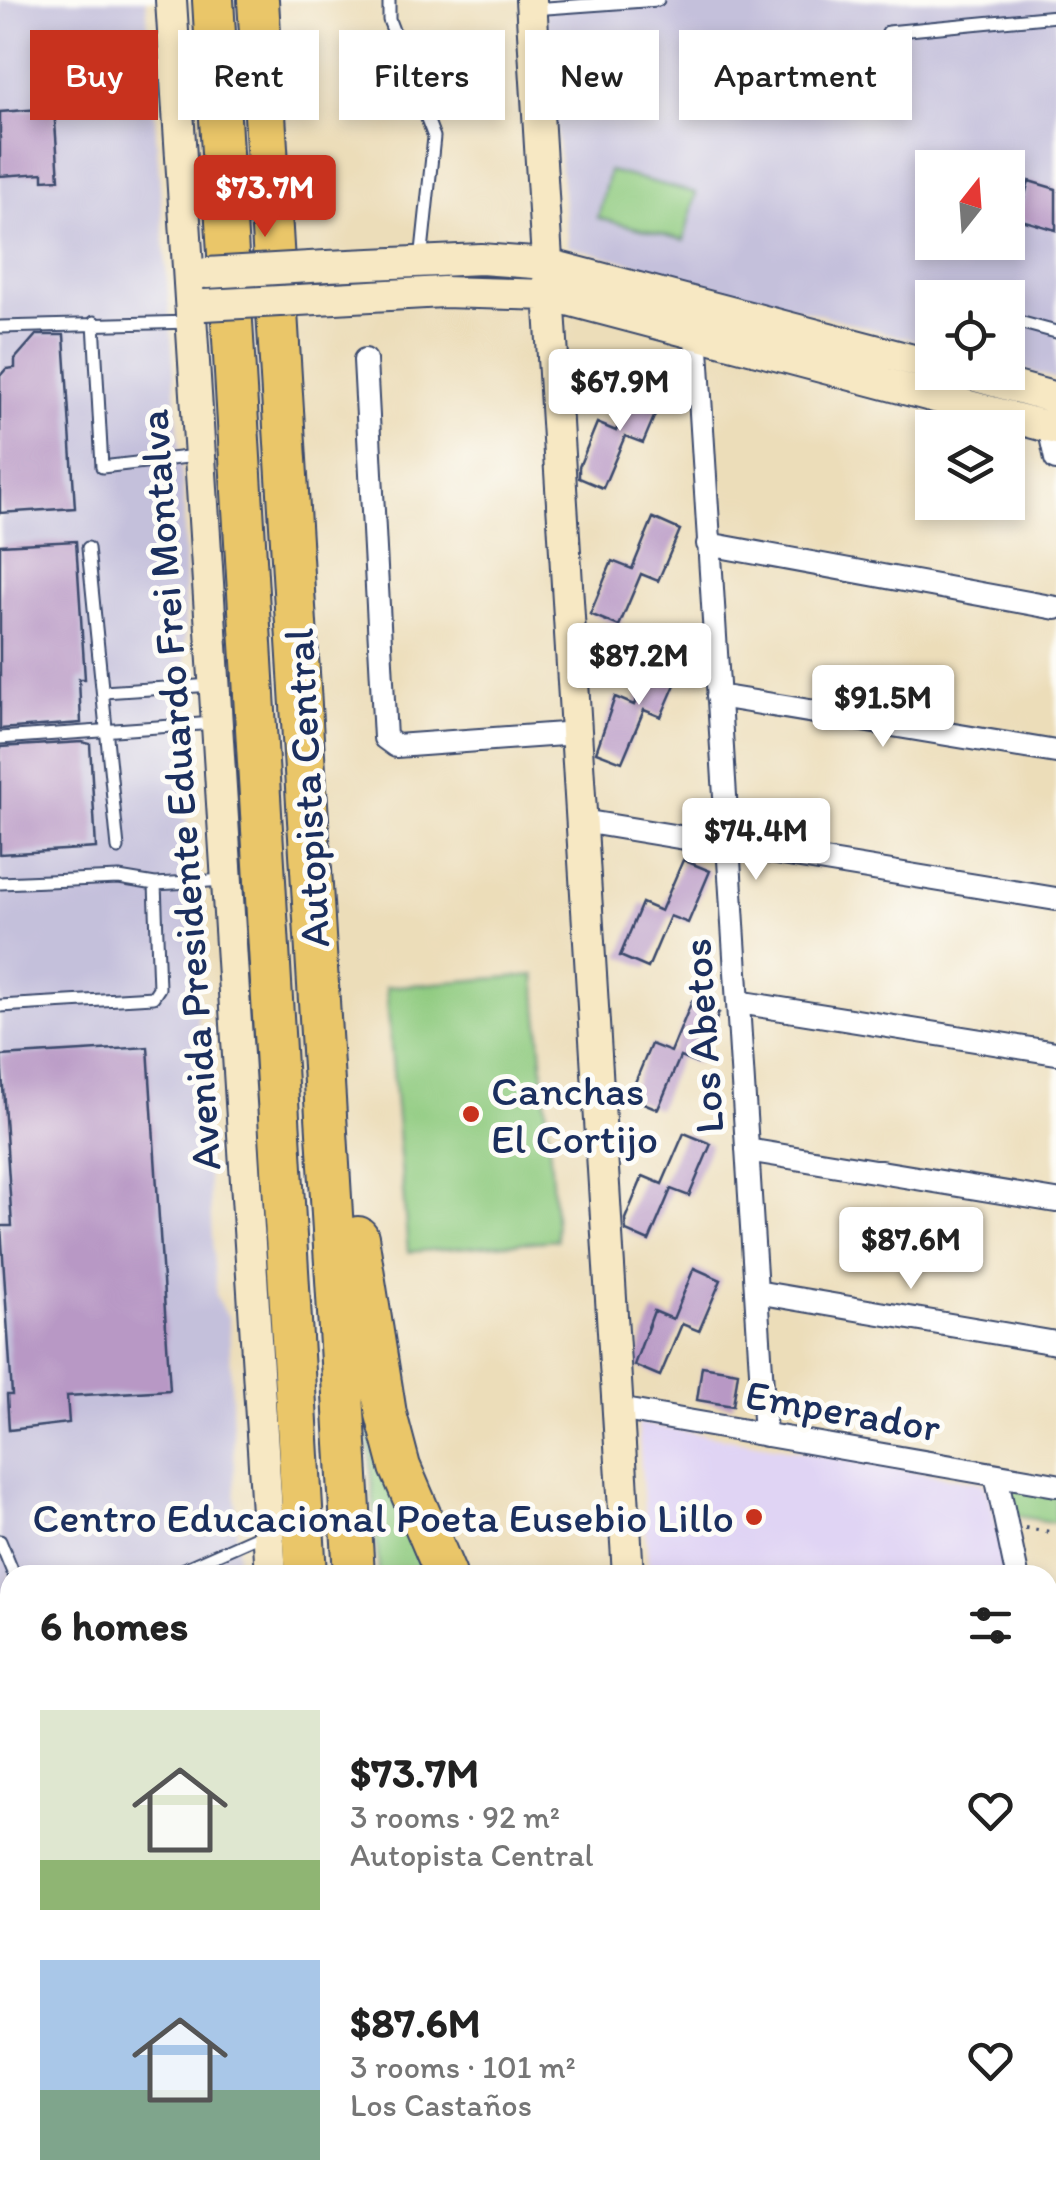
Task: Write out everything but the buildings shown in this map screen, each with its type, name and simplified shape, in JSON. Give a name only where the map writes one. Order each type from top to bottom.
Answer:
[{"type":"highway","name":"Autopista Central","points":[[213,0],[275,1565]]},
{"type":"highway","name":"Autopista Central","points":[[258,0],[353,1565]]},
{"type":"highway","points":[[324,1088],[353,1207],[386,1414],[400,1467],[442,1565]]},
{"type":"main road","name":"Avenida Presidente Eduardo Frei Montalva","points":[[171,0],[198,274],[195,311],[201,456],[274,1565]]},
{"type":"main road","points":[[532,4],[627,1565]]},
{"type":"main road","points":[[198,274],[420,260],[508,259],[547,264],[915,361]]},
{"type":"main road","points":[[195,311],[443,292],[548,295],[696,333],[915,375]]},
{"type":"main road","points":[[976,390],[1054,418]]},
{"type":"street","name":"Los Abetos","points":[[696,333],[765,1435]]},
{"type":"street","points":[[364,360],[385,738],[396,746],[576,733]]},
{"type":"street","points":[[1054,418],[1056,459]]},
{"type":"street","points":[[708,544],[1056,608]]},
{"type":"street","points":[[718,696],[1056,752]]},
{"type":"street","points":[[582,821],[1056,899]]},
{"type":"street","points":[[738,1002],[1056,1054]]},
{"type":"street","points":[[747,1150],[1056,1202]]},
{"type":"street","points":[[756,1292],[1056,1343]]},
{"type":"street","name":"Emperador","points":[[618,1409],[1056,1485]]},
{"type":"street","points":[[996,1475],[1015,1565]]},
{"type":"lane","points":[[389,0],[389,20],[434,137],[420,260]]},
{"type":"lane","points":[[532,4],[658,0]]},
{"type":"lane","points":[[909,30],[1056,16]]},
{"type":"lane","points":[[0,327],[195,311]]},
{"type":"lane","points":[[94,322],[102,467],[201,456]]},
{"type":"lane","points":[[1025,324],[1056,332]]},
{"type":"lane","points":[[88,548],[118,848]]},
{"type":"lane","points":[[102,692],[215,685]]},
{"type":"lane","points":[[0,738],[217,723]]},
{"type":"lane","points":[[0,883],[119,878],[155,884],[227,880]]},
{"type":"lane","points":[[0,1006],[153,997],[160,988],[155,884]]},
{"type":"lane","points":[[193,1565],[269,1532]]},
{"type":"lane","points":[[0,1540],[10,1565]]},
{"type":"path","points":[[1006,1524],[1056,1533]]},
{"type":"shaded area","points":[[0,0],[146,0],[148,30],[30,30],[30,120],[155,120],[184,504],[187,852],[216,1296],[229,1319],[238,1565],[0,1565]]},
{"type":"shaded area","points":[[544,0],[1056,0],[1056,379],[1025,370],[1025,280],[915,280],[915,340],[568,246],[556,120],[659,120],[659,30],[547,30]]},
{"type":"shaded area","name":"Centro Educacional Poeta Eusebio Lillo","points":[[638,1423],[982,1483],[989,1491],[1006,1565],[648,1565]]},
{"type":"green space","points":[[609,171],[696,193],[684,240],[598,218]]},
{"type":"green space","name":"Canchas El Cortijo","points":[[535,975],[557,1240],[408,1252],[386,987]]},
{"type":"green space","points":[[365,1388],[428,1565],[378,1565]]},
{"type":"green space","points":[[1010,1486],[1056,1495],[1056,1523],[1017,1516]]},
{"type":"place","name":"Canchas El Cortijo","points":[[471,1114]]},
{"type":"place","name":"Centro Educacional Poeta Eusebio Lillo","points":[[754,1517]]}]
